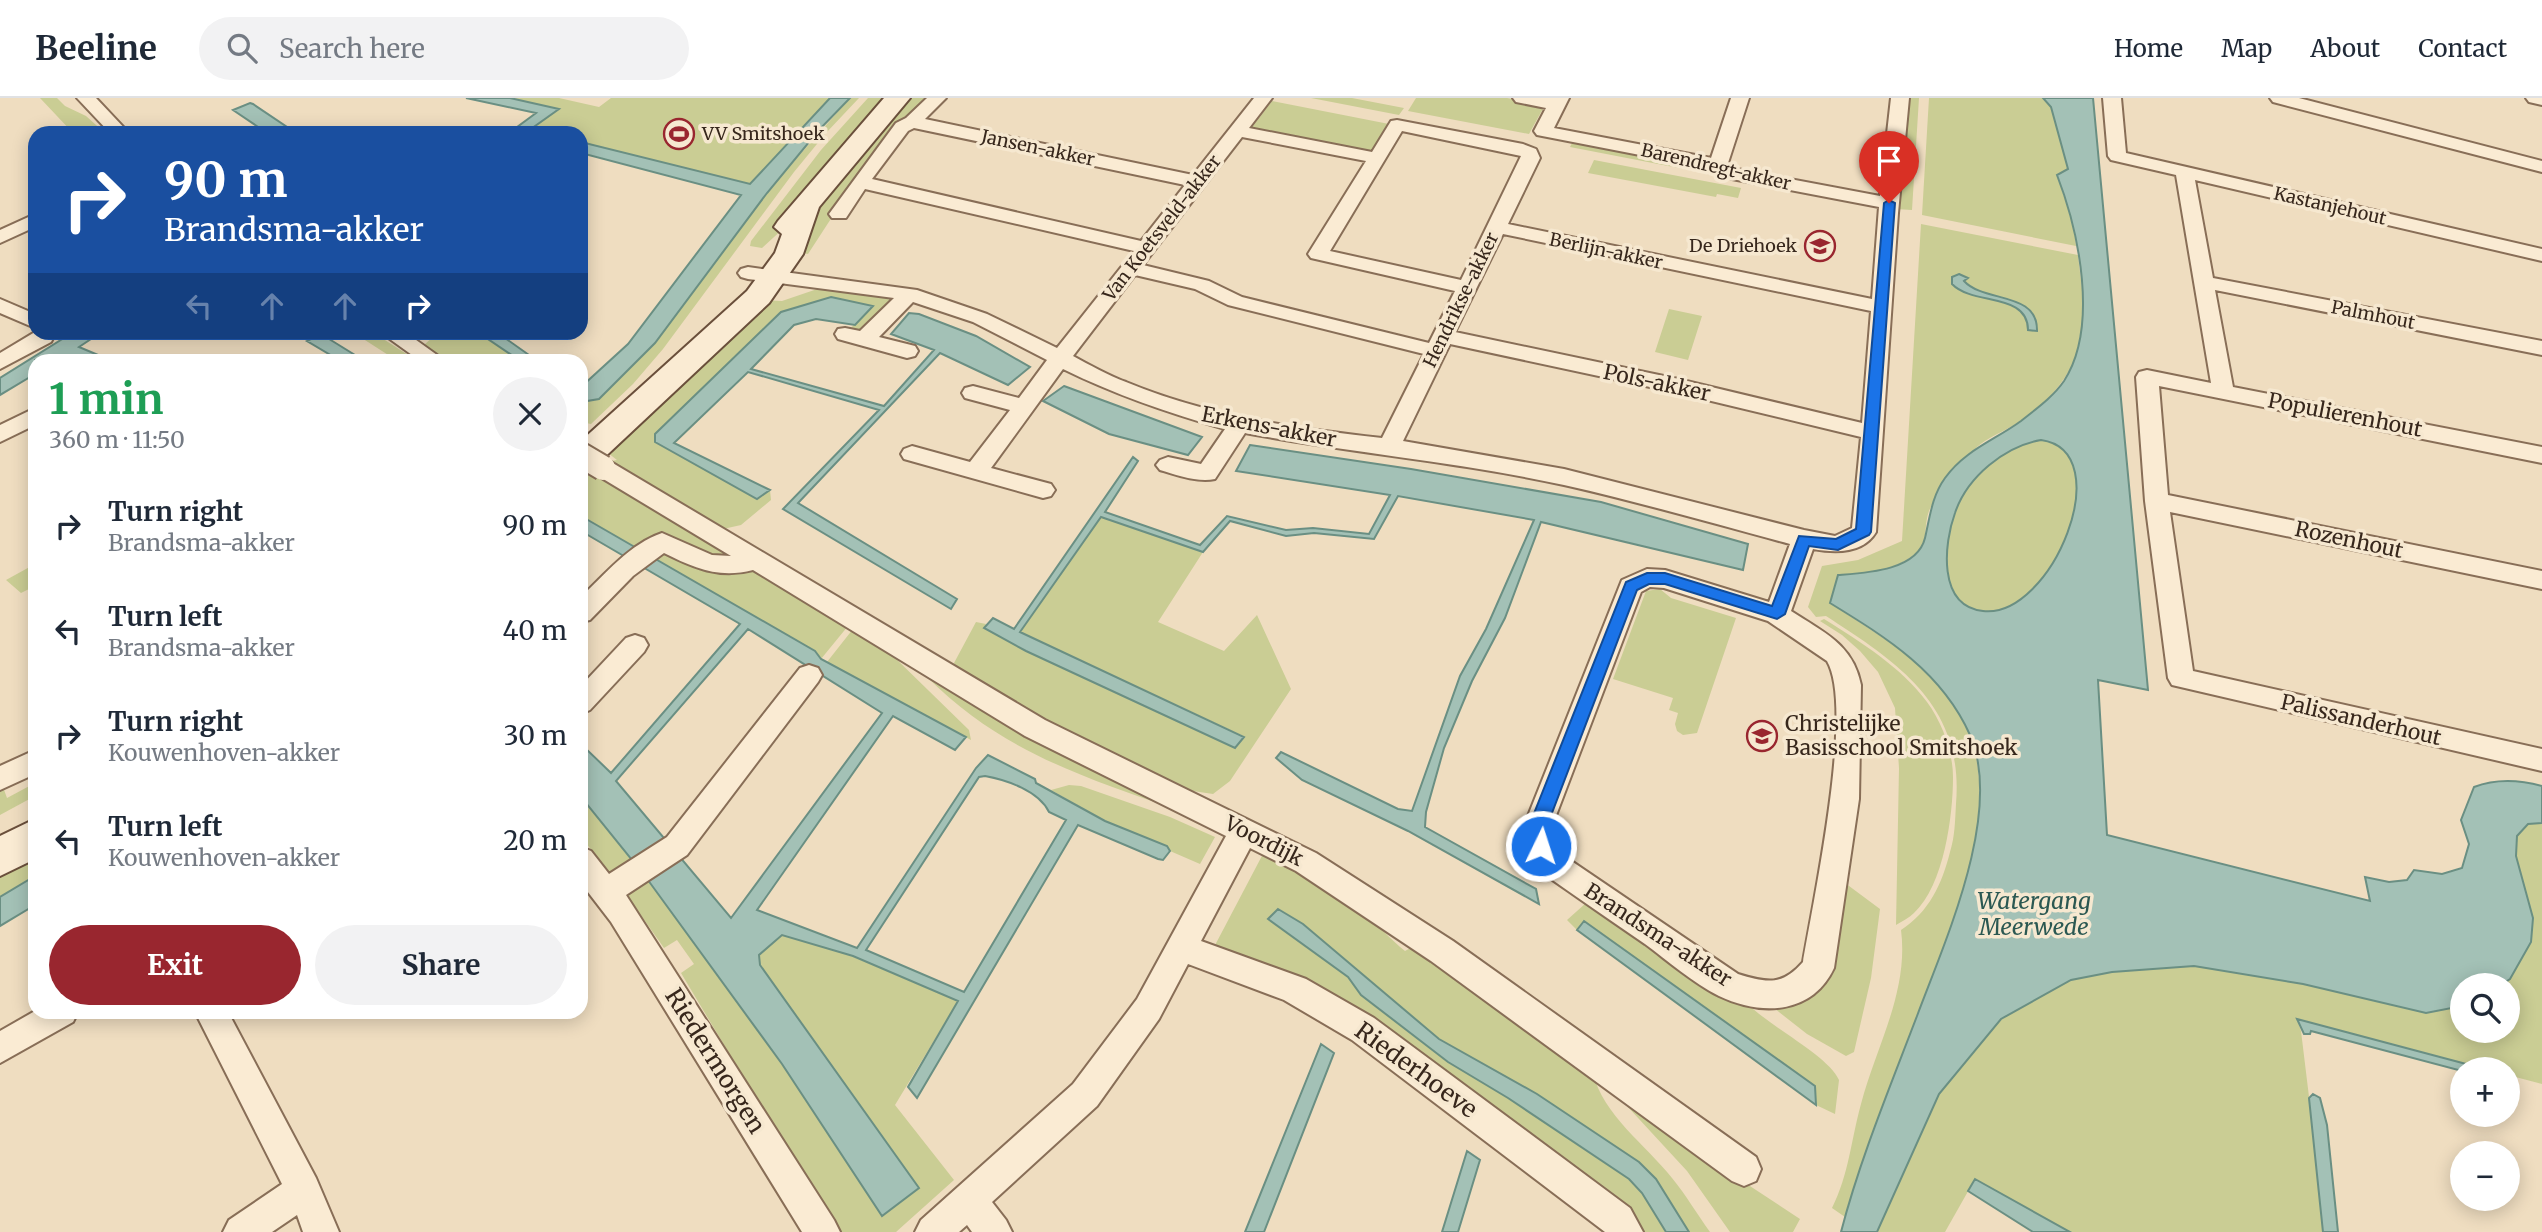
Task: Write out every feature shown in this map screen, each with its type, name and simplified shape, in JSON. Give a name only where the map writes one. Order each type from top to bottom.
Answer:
[{"type":"street","points":[[86,98],[113,126]]},
{"type":"street","points":[[588,461],[706,342],[758,297],[760,275],[789,254],[806,208],[897,98]]},
{"type":"street","points":[[839,214],[902,127],[912,122],[937,98]]},
{"type":"street","name":"Van Koetsveld-akker","points":[[976,471],[1060,358],[1238,131],[1260,98]]},
{"type":"street","points":[[1522,98],[1558,101]]},
{"type":"street","points":[[1718,165],[1740,98]]},
{"type":"street","points":[[1870,432],[1880,351],[1889,203],[1900,98]]},
{"type":"street","name":"Kastanjehout","points":[[2112,98],[2118,156],[2542,255]]},
{"type":"street","points":[[2279,98],[2307,102],[2542,167]]},
{"type":"street","points":[[2535,98],[2542,100]]},
{"type":"street","name":"Barendregt-akker","points":[[1558,101],[1543,131],[1718,165],[1732,173],[1889,203]]},
{"type":"street","name":"Jansen-akker","points":[[912,122],[1198,182]]},
{"type":"street","name":"Hendrikse-akker","points":[[1377,158],[1397,125],[1523,149],[1530,153],[1531,158],[1389,446]]},
{"type":"street","points":[[1238,131],[1377,158],[1318,254],[1466,287]]},
{"type":"street","points":[[2183,171],[2224,391]]},
{"type":"street","points":[[860,182],[1147,248]]},
{"type":"street","points":[[0,237],[28,223]]},
{"type":"street","name":"Berlijn-akker","points":[[1496,227],[1881,307]]},
{"type":"street","points":[[1132,268],[1202,285],[1235,301],[1439,344]]},
{"type":"street","name":"Erkens-akker","points":[[760,275],[910,294],[981,318],[1117,387],[1179,409],[1239,425],[1297,436],[1389,446],[1564,477],[1804,540],[1838,545],[1864,532],[1870,432]]},
{"type":"street","name":"Palmhout","points":[[2203,282],[2542,348]]},
{"type":"street","points":[[907,351],[854,336],[910,294]]},
{"type":"street","points":[[0,305],[28,319]]},
{"type":"street","points":[[0,362],[39,340]]},
{"type":"street","points":[[402,340],[424,354]]},
{"type":"street","name":"Pols-akker","points":[[1439,344],[1678,386],[1870,432]]},
{"type":"street","name":"Populierenhout","points":[[2157,501],[2147,377],[2542,455]]},
{"type":"street","points":[[973,393],[1025,407]]},
{"type":"street","points":[[0,435],[28,419]]},
{"type":"street","points":[[1168,465],[1207,473],[1239,425]]},
{"type":"street","points":[[912,454],[1043,490]]},
{"type":"street","name":"Voordijk","points":[[588,461],[1035,728],[1306,862],[1442,951],[1744,1169]]},
{"type":"street","name":"Rozenhout","points":[[2157,501],[2542,580]]},
{"type":"street","name":"Palissanderhout","points":[[2157,501],[2181,678],[2542,760]]},
{"type":"street","points":[[1777,614],[1804,540]]},
{"type":"street","points":[[588,606],[624,570],[662,542],[714,566],[732,568],[756,560]]},
{"type":"street","name":"Brandsma-akker","points":[[1647,578],[1665,579],[1777,614],[1836,654],[1845,669],[1849,721],[1845,799],[1818,968],[1802,989],[1778,996],[1754,993],[1729,985],[1583,886],[1554,865],[1541,846],[1538,826],[1631,586],[1647,578]]},
{"type":"street","points":[[588,695],[635,645]]},
{"type":"street","points":[[617,886],[677,846],[809,675]]},
{"type":"street","points":[[0,779],[28,765]]},
{"type":"street","points":[[933,1232],[1085,1095],[1148,1009],[1244,831]]},
{"type":"street","name":"Riedermorgen","points":[[588,865],[617,886],[622,913],[822,1232]]},
{"type":"street","name":"Riederhoeve","points":[[1182,947],[1295,989],[1363,1029],[1618,1220],[1625,1232]]},
{"type":"street","points":[[0,1048],[50,1019]]},
{"type":"street","points":[[215,1019],[304,1190],[321,1232]]},
{"type":"street","points":[[241,1232],[304,1190]]},
{"type":"street","points":[[970,1200],[994,1232]]},
{"type":"green space","points":[[40,98],[57,98],[97,126],[66,126]]},
{"type":"green space","points":[[510,98],[559,98],[599,107],[611,98],[830,98],[751,184],[588,144],[588,126],[535,126],[558,109]]},
{"type":"green space","points":[[850,98],[859,98],[794,172],[663,349],[633,384],[591,424],[588,423],[588,394]]},
{"type":"green space","points":[[868,98],[889,98],[785,227],[762,248],[750,246],[751,241],[821,150]]},
{"type":"green space","points":[[906,98],[925,98],[910,113],[912,116],[849,191],[808,254],[797,252],[809,218]]},
{"type":"green space","points":[[1311,98],[1352,98],[1404,108],[1399,115]]},
{"type":"green space","points":[[1416,98],[1507,98],[1545,105],[1529,134],[1408,111]]},
{"type":"green space","points":[[1907,98],[1919,98],[1912,210],[1895,209]]},
{"type":"green space","points":[[1929,98],[2043,98],[2051,107],[2068,169],[2057,175],[2074,227],[2076,246],[1922,215]]},
{"type":"green space","points":[[1272,101],[1389,124],[1373,149],[1368,151],[1250,130]]},
{"type":"green space","points":[[1574,139],[1692,161],[1689,170],[1570,147]]},
{"type":"green space","points":[[1594,160],[1741,188],[1738,198],[1717,194],[1716,197],[1588,173]]},
{"type":"green space","points":[[1921,224],[2078,255],[2084,318],[2081,343],[2066,376],[2043,404],[2024,419],[1977,447],[1951,478],[1929,511],[1923,542],[1918,551],[1891,567],[1838,575],[1830,602],[1902,651],[1933,678],[1947,695],[1961,716],[1975,753],[1979,794],[1976,838],[1952,927],[1897,1068],[1845,1217],[1832,1208],[1849,1157],[1867,1083],[1896,997],[1902,953],[1901,930],[1927,906],[1947,864],[1954,828],[1956,770],[1949,740],[1938,714],[1922,691],[1879,652],[1826,616],[1816,617],[1808,607],[1822,566],[1858,560],[1902,541]]},
{"type":"green space","points":[[829,285],[898,296],[883,316],[871,326],[857,331],[849,330],[873,305],[781,312],[655,434],[756,499],[770,490],[771,500],[741,525],[723,529],[611,461],[617,460],[608,453],[761,300],[782,301]]},
{"type":"green space","points":[[1669,309],[1702,316],[1688,360],[1655,352]]},
{"type":"green space","points":[[365,340],[385,340],[407,354],[387,354]]},
{"type":"green space","points":[[429,340],[489,340],[510,354],[436,354],[423,346]]},
{"type":"green space","points":[[2041,440],[2064,451],[2075,473],[2076,501],[2068,533],[2053,564],[2032,589],[2009,606],[1983,611],[1968,607],[1958,598],[1951,586],[1948,571],[1948,540],[1955,513],[1968,487],[1989,465],[2014,449]]},
{"type":"green space","points":[[588,475],[600,478],[740,561],[731,563],[669,538],[640,551],[588,520]]},
{"type":"green space","points":[[1101,517],[1203,552],[1158,622],[1224,651],[1257,615],[1291,689],[1230,781],[1213,794],[1193,791],[1055,725],[956,669],[954,663],[976,622],[986,624],[984,628],[1236,748],[1243,736],[1020,632]]},
{"type":"green space","points":[[661,547],[718,573],[759,573],[848,626],[821,659],[815,651],[647,556]]},
{"type":"green space","points":[[28,568],[28,590],[21,593],[6,580]]},
{"type":"green space","points":[[1660,589],[1671,598],[1736,618],[1697,733],[1683,735],[1677,731],[1675,724],[1678,713],[1669,710],[1673,698],[1613,679],[1646,591]]},
{"type":"green space","points":[[1824,619],[1880,656],[1917,689],[1937,719],[1949,748],[1953,793],[1949,830],[1940,868],[1924,901],[1912,915],[1896,925],[1899,768],[1895,708],[1878,672],[1842,635],[1820,621]]},
{"type":"green space","points":[[853,629],[888,651],[969,730],[971,740],[827,662]]},
{"type":"green space","points":[[929,675],[1177,810],[1075,772],[1013,743],[955,703],[927,677]]},
{"type":"green space","points":[[1069,785],[1081,786],[1170,817],[1215,837],[1200,864],[1170,851],[1167,846],[1105,821],[1051,790]]},
{"type":"green space","points":[[3,787],[7,798],[28,787],[28,800],[0,815],[0,788]]},
{"type":"green space","points":[[588,806],[635,864],[610,873],[588,846]]},
{"type":"green space","points":[[2542,823],[2542,1084],[2520,1078],[2520,1057],[2450,1057],[2450,1060],[2297,1019],[2301,1031],[2323,1232],[2070,1232],[1975,1179],[1945,1232],[1877,1232],[1938,1094],[2001,1019],[2071,980],[2112,972],[2194,966],[2303,984],[2426,1013],[2450,1008],[2450,1043],[2520,1043],[2520,973],[2512,973],[2533,918],[2516,856],[2517,836],[2528,824]]},
{"type":"green space","points":[[28,852],[28,880],[0,897],[0,869]]},
{"type":"green space","points":[[1264,852],[1356,905],[1405,951],[1418,944],[1593,1073],[1598,1088],[1616,1116],[1672,1178],[1710,1232],[1689,1232],[1656,1179],[1639,1162],[1537,1094],[1439,1039],[1303,924],[1279,909],[1268,919],[1348,977],[1361,995],[1448,1062],[1508,1098],[1629,1179],[1642,1193],[1666,1232],[1642,1232],[1634,1220],[1213,949]]},
{"type":"green space","points":[[645,876],[782,1064],[882,1216],[760,964],[759,955],[782,935],[853,956],[958,1001],[895,1105],[954,1180],[896,1232],[840,1232],[788,1152],[681,973],[694,964],[677,940],[664,948],[628,897],[628,890]]},
{"type":"green space","points":[[1845,883],[1880,909],[1871,978],[1854,1052],[1846,1056],[1807,1034],[1770,1005],[1790,1004]]},
{"type":"green space","points":[[1593,902],[1744,1000],[1822,1060],[1839,1080],[1835,1114],[1816,1105],[1815,1086],[1584,921],[1577,930],[1567,920],[1586,903]]},
{"type":"green space","points":[[1627,1099],[1724,1169],[1800,1219],[1793,1232],[1730,1232],[1687,1171],[1627,1106]]},
{"type":"water","points":[[466,98],[510,98],[559,109],[535,126],[518,126],[536,113]]},
{"type":"water","points":[[830,98],[850,98],[819,130],[767,193],[655,343],[599,399],[588,401],[588,381],[628,344],[741,195],[588,155],[588,144],[750,184]]},
{"type":"water","name":"Watergang Meerwede","points":[[2043,98],[2093,98],[2148,690],[2098,680],[2107,835],[2370,901],[2365,877],[2389,882],[2407,880],[2414,870],[2442,874],[2462,868],[2469,844],[2461,820],[2474,787],[2508,781],[2542,786],[2542,823],[2528,824],[2517,836],[2516,856],[2533,918],[2531,942],[2513,973],[2450,973],[2450,1008],[2426,1013],[2303,984],[2194,966],[2112,972],[2071,980],[2001,1019],[1939,1094],[1877,1232],[1841,1232],[1866,1150],[1955,916],[1975,839],[1980,802],[1979,766],[1970,735],[1944,693],[1911,658],[1830,603],[1838,575],[1889,568],[1912,557],[1925,538],[1937,492],[1953,468],[1971,453],[2021,421],[2064,381],[2075,359],[2081,334],[2083,307],[2078,251],[2057,175],[2068,169],[2051,107]],"holes":[[[2041,440],[2064,451],[2075,472],[2076,501],[2068,533],[2053,563],[2032,589],[2009,606],[1983,611],[1968,607],[1958,598],[1951,586],[1947,556],[1951,526],[1968,487],[2001,456],[2027,443]]]},
{"type":"water","points":[[250,103],[286,126],[257,126],[233,110]]},
{"type":"water","points":[[1959,274],[1968,278],[1964,281],[1973,288],[2020,303],[2029,309],[2035,318],[2037,331],[2028,330],[2026,318],[2019,310],[1961,291],[1952,284],[1952,277]]},
{"type":"water","points":[[831,297],[873,306],[855,325],[816,319],[794,325],[751,369],[884,406],[934,350],[891,334],[909,313],[919,314],[976,336],[1030,367],[1008,385],[940,353],[798,503],[957,599],[951,609],[783,509],[879,410],[748,372],[674,443],[770,490],[757,499],[655,442],[655,434],[781,312]]},
{"type":"water","points":[[61,340],[90,340],[79,347],[96,354],[38,354]]},
{"type":"water","points":[[331,340],[353,354],[329,354],[307,341]]},
{"type":"water","points":[[489,340],[508,340],[528,354],[510,354]]},
{"type":"water","points":[[28,360],[28,378],[0,395],[0,378]]},
{"type":"water","points":[[1064,386],[1202,437],[1188,455],[1109,434],[1043,401]]},
{"type":"water","points":[[1250,445],[1411,469],[1601,502],[1748,544],[1743,570],[1541,522],[1505,618],[1472,681],[1444,748],[1426,812],[1425,827],[1536,889],[1539,904],[1408,831],[1302,780],[1276,758],[1281,752],[1398,809],[1412,811],[1460,676],[1486,629],[1534,520],[1398,496],[1374,539],[1314,533],[1286,536],[1230,521],[1203,552],[1101,517],[1020,632],[1244,737],[1235,748],[1026,651],[984,628],[993,618],[1014,629],[1133,457],[1138,461],[1105,512],[1200,545],[1227,516],[1286,530],[1313,528],[1369,534],[1390,495],[1236,471]]},
{"type":"water","points":[[588,520],[815,651],[821,659],[966,737],[955,750],[893,716],[757,910],[857,948],[976,768],[988,755],[1035,779],[1036,783],[1105,821],[1167,846],[1170,851],[1163,860],[1158,859],[1078,825],[917,1098],[908,1087],[958,1001],[853,956],[782,935],[759,955],[760,965],[919,1188],[882,1216],[782,1064],[645,876],[588,806],[588,751],[611,773],[740,624],[588,535]],"holes":[[[748,629],[882,713],[731,918],[616,781]],[[979,777],[1003,780],[1030,792],[1049,812],[1066,820],[964,992],[866,950]]]},
{"type":"water","points":[[28,880],[28,909],[0,926],[0,897]]},
{"type":"water","points":[[1278,909],[1303,924],[1439,1039],[1537,1094],[1639,1162],[1656,1179],[1689,1232],[1666,1232],[1642,1193],[1629,1179],[1508,1098],[1448,1062],[1361,995],[1348,977],[1268,919]]},
{"type":"water","points":[[1584,921],[1815,1086],[1816,1105],[1577,930]]},
{"type":"water","points":[[2297,1019],[2450,1060],[2450,1068],[2311,1031],[2310,1034],[2304,1034]]},
{"type":"water","points":[[1321,1044],[1334,1053],[1264,1232],[1245,1232]]},
{"type":"water","points":[[2313,1094],[2320,1098],[2327,1125],[2338,1232],[2323,1232],[2309,1098]]},
{"type":"water","points":[[1467,1151],[1480,1160],[1458,1232],[1442,1232]]},
{"type":"water","points":[[1975,1179],[2070,1232],[2033,1232],[1968,1191]]},
{"type":"place","name":"VV Smitshoek","points":[[679,134]]},
{"type":"place","name":"De Driehoek","points":[[1820,246]]},
{"type":"place","name":"Christelijke Basisschool Smitshoek","points":[[1762,736]]},
{"type":"route","points":[[1541,846],[1538,826],[1631,586],[1647,578],[1665,579],[1777,614],[1804,540],[1838,545],[1864,532],[1870,432],[1880,351],[1889,203]]}]
